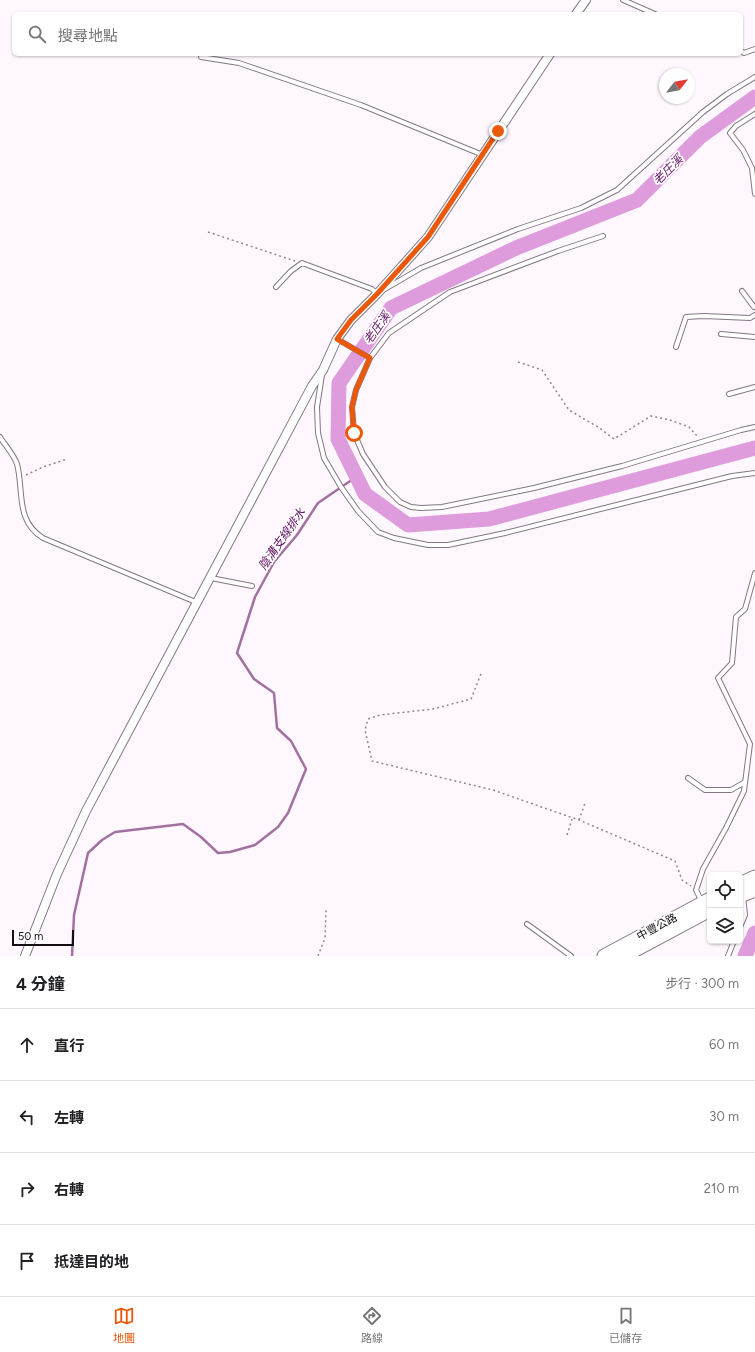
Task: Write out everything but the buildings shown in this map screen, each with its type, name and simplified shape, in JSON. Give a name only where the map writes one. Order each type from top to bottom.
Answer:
[{"type":"main road","name":"中豐公路","points":[[604,956],[707,906]]},
{"type":"main road","name":"中豐公路","points":[[624,956],[707,906]]},
{"type":"street","points":[[577,12],[586,0]]},
{"type":"street","points":[[25,956],[58,874],[86,812],[312,386],[323,370],[337,339],[351,320],[377,294],[428,237],[549,56]]},
{"type":"lane","points":[[623,0],[650,12]]},
{"type":"lane","points":[[743,52],[755,49]]},
{"type":"lane","points":[[200,57],[239,63],[347,100],[483,155]]},
{"type":"lane","points":[[276,287],[291,271],[302,263],[372,289],[377,294],[421,268],[518,229],[581,208],[617,190],[703,112],[727,94],[755,77]]},
{"type":"lane","points":[[755,114],[736,126],[730,133],[743,150],[752,168],[755,194]]},
{"type":"lane","points":[[603,236],[558,251],[450,292],[389,333],[370,358],[356,390],[352,407],[354,433],[363,454],[385,487],[400,502],[411,507],[442,507],[534,488],[622,466],[755,427]]},
{"type":"lane","points":[[742,290],[755,308]]},
{"type":"lane","points":[[676,347],[686,317],[704,316],[750,318],[755,315]]},
{"type":"lane","points":[[721,334],[755,337]]},
{"type":"lane","points":[[337,339],[370,358]]},
{"type":"lane","points":[[323,370],[316,407],[318,433],[324,458],[341,487],[358,511],[378,532],[394,538],[428,545],[448,545],[505,533],[732,476],[755,473]]},
{"type":"lane","points":[[729,394],[755,387]]},
{"type":"lane","points":[[0,437],[16,463],[24,516],[34,533],[198,603]]},
{"type":"lane","points":[[707,906],[696,890],[703,869],[744,791],[750,744],[718,678],[732,663],[736,617],[744,609],[755,573]]},
{"type":"lane","points":[[211,578],[252,586]]},
{"type":"lane","points":[[688,778],[705,790],[731,790],[745,782]]},
{"type":"lane","points":[[743,920],[749,885]]},
{"type":"lane","points":[[527,924],[571,956]]},
{"type":"lane","points":[[728,956],[733,944]]},
{"type":"path","points":[[208,232],[302,263]]},
{"type":"path","points":[[518,362],[542,370],[569,410],[598,426],[614,439],[651,416],[689,426],[702,442]]},
{"type":"path","points":[[18,478],[43,467],[67,459]]},
{"type":"path","points":[[481,674],[471,700],[433,709],[380,715],[368,719],[365,730],[372,761],[493,790],[578,820],[674,861],[682,880],[696,890]]},
{"type":"path","points":[[578,820],[585,803]]},
{"type":"path","points":[[567,835],[572,818]]},
{"type":"path","points":[[318,956],[326,938],[326,910]]},
{"type":"waterway","name":"老庄溪","points":[[755,97],[700,137],[637,200],[516,248],[391,308],[339,383],[338,439],[365,494],[408,525],[489,519],[755,448]]},
{"type":"waterway","name":"陰溝支線排水","points":[[72,956],[74,915],[88,853],[102,840],[115,832],[183,824],[201,837],[218,853],[230,852],[255,845],[278,827],[288,813],[306,769],[291,741],[277,728],[274,693],[254,679],[237,653],[255,597],[274,562],[297,535],[318,503],[356,477]]},
{"type":"waterway","name":"老庄溪","points":[[745,956],[755,933]]},
{"type":"route","points":[[354,433],[352,407],[356,390],[370,358],[337,339],[351,320],[377,294],[428,237],[498,131]]}]
